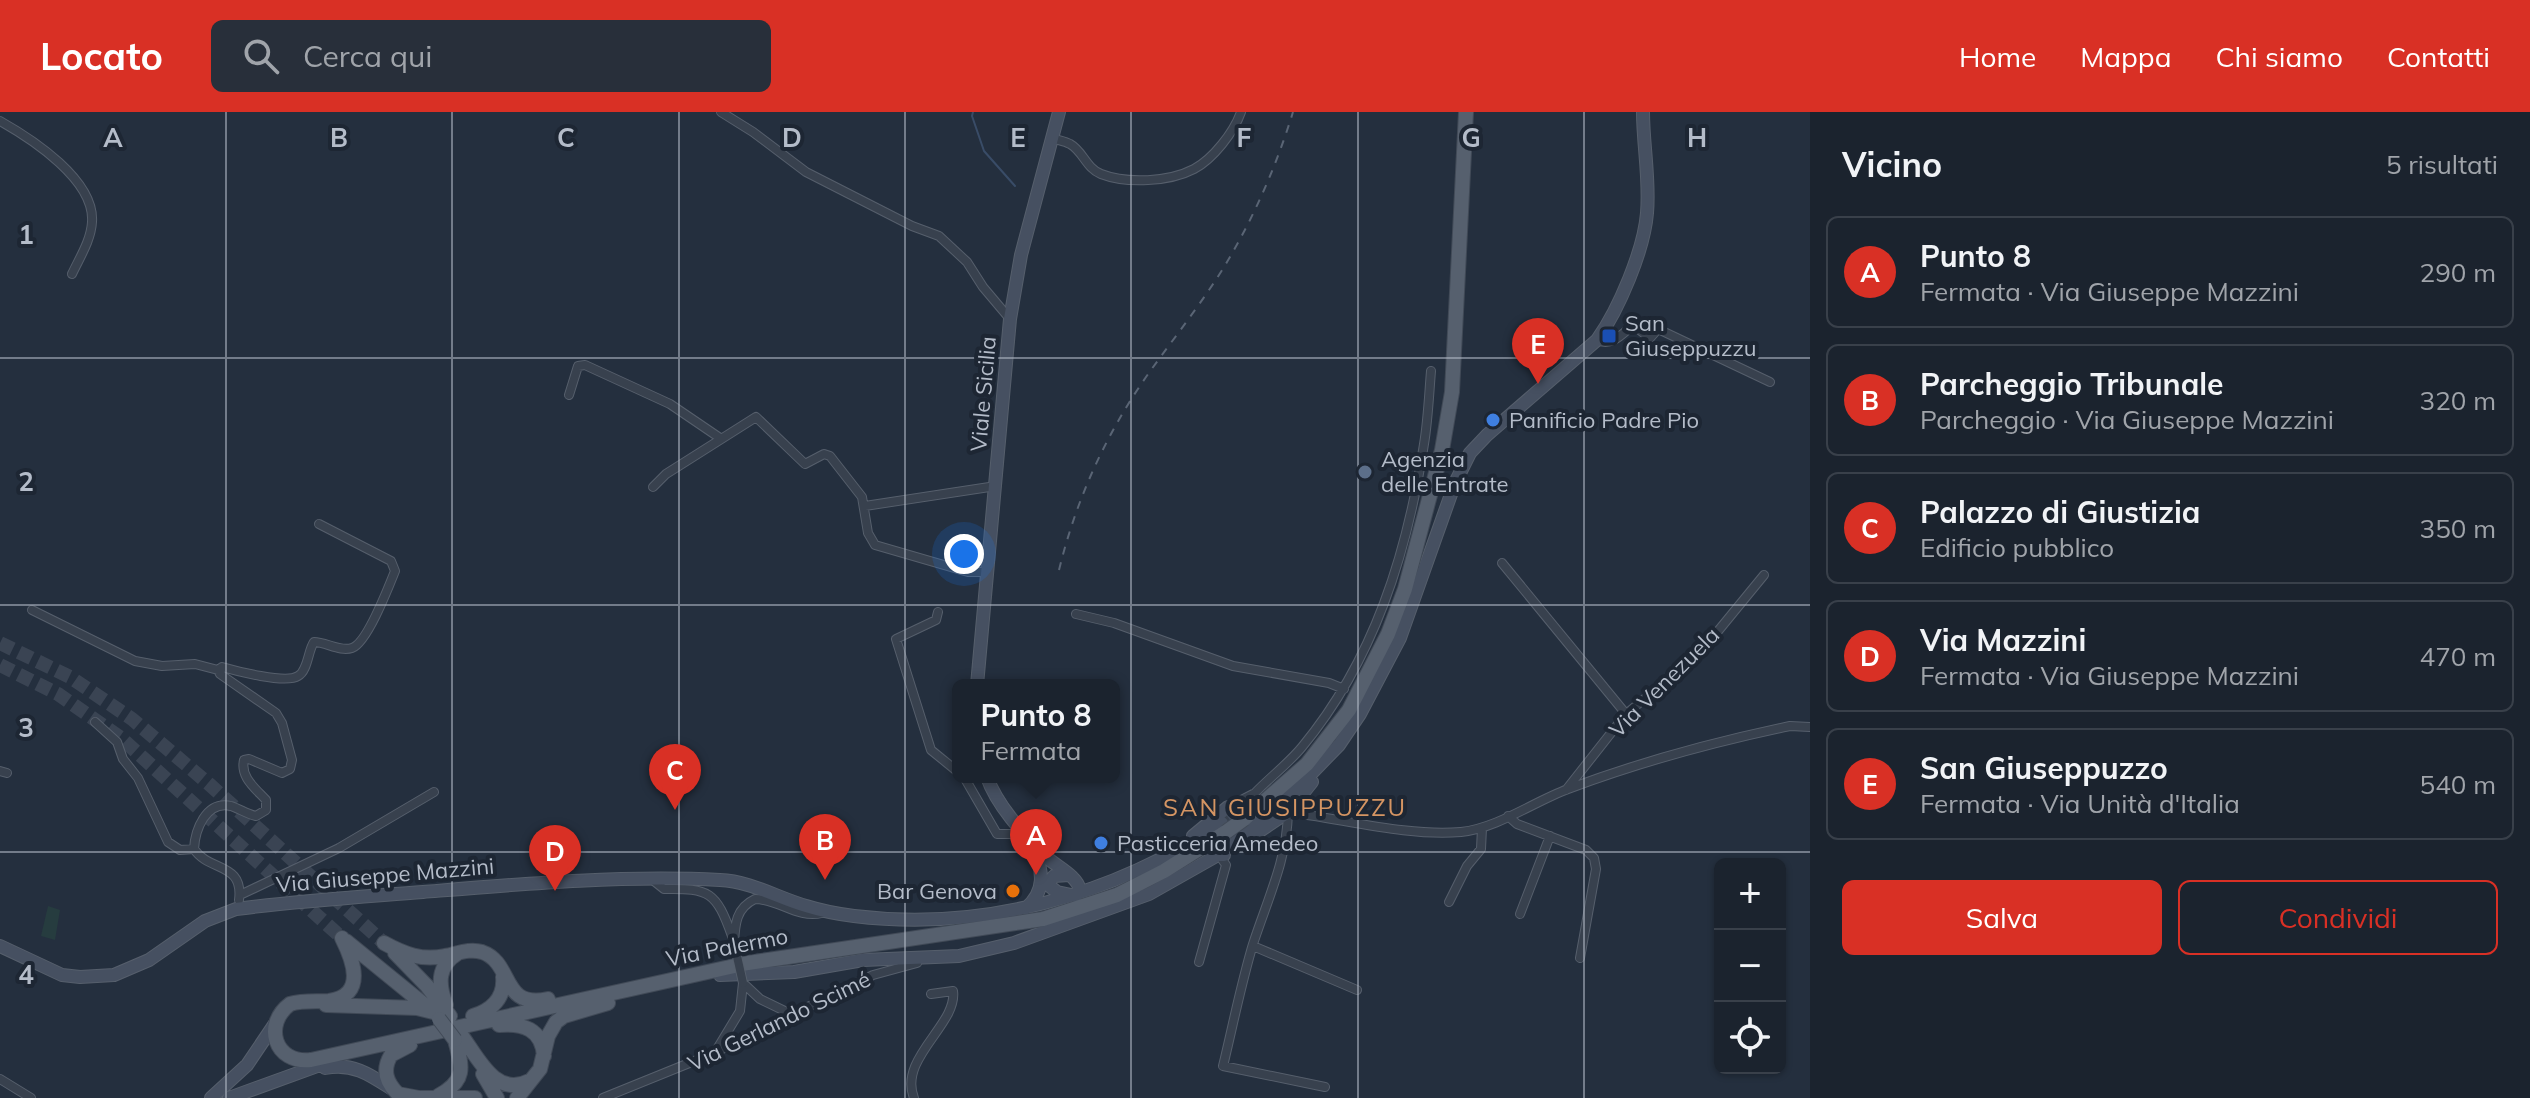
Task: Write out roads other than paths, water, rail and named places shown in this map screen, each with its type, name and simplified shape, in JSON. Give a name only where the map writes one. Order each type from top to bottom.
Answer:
[{"type":"main road","name":"Via Palermo","points":[[376,1046],[448,1025],[748,963],[848,946],[1020,924],[1076,910],[1117,895],[1164,871],[1228,831],[1238,818],[1307,764],[1329,738],[1364,684],[1388,634],[1409,575],[1442,450],[1452,392],[1466,112]]},
{"type":"main road","points":[[376,1046],[311,1060],[294,1060],[277,1043],[278,1018],[290,1004],[334,1000],[352,985],[355,967],[342,938],[448,1025],[496,1080],[515,1085],[533,1078]]},
{"type":"main road","points":[[496,1098],[420,978],[384,943],[408,955],[426,959],[472,950],[485,953],[501,969],[513,991],[525,999],[539,1001],[756,956],[804,948],[848,946]]},
{"type":"main road","points":[[436,1097],[455,1085],[461,1073],[440,989],[440,976],[448,961],[461,952]]},
{"type":"main road","points":[[407,1038],[433,1025],[476,1016],[491,1008],[503,990],[501,969]]},
{"type":"main road","points":[[517,1098],[540,1069],[550,1029],[564,1016],[669,981]]},
{"type":"main road","points":[[306,1002],[330,1006],[417,1008],[448,1025]]},
{"type":"main road","points":[[475,1098],[419,1098],[398,1094],[386,1078],[391,1055],[448,1025],[516,1024],[525,1026],[540,1040],[544,1056]]},
{"type":"street","points":[[721,112],[806,172],[912,226],[939,236],[967,262],[1010,319]]},
{"type":"street","name":"Viale Sicilia","points":[[978,679],[1010,319],[1021,255],[1059,112]]},
{"type":"street","points":[[1052,138],[1071,144],[1092,169],[1105,175],[1129,179],[1162,178],[1193,170],[1204,162],[1223,142],[1241,112]]},
{"type":"street","points":[[669,981],[737,973],[794,972],[863,960],[959,956],[1044,934],[1149,894],[1218,855],[1225,855],[1228,831],[1288,812],[1360,714],[1400,638],[1455,483],[1470,453],[1597,340],[1619,304],[1646,222],[1648,192],[1643,112]]},
{"type":"street","points":[[0,121],[70,172],[87,198],[92,211],[91,231],[72,274]]},
{"type":"street","points":[[1597,340],[1602,343],[1614,341],[1633,325],[1650,338],[1658,329],[1770,382]]},
{"type":"street","points":[[569,395],[578,366],[585,365],[670,404],[720,438]]},
{"type":"street","points":[[1238,818],[1254,794],[1301,748],[1344,689],[1382,614],[1394,577],[1425,443],[1431,371]]},
{"type":"street","points":[[653,487],[666,474],[756,417],[805,464],[824,454],[830,456],[862,497],[868,533],[875,545],[968,572],[988,572]]},
{"type":"street","points":[[865,506],[996,486]]},
{"type":"street","points":[[218,670],[222,667],[261,676],[295,678],[301,674],[314,642],[349,649],[360,641],[380,607],[395,564],[319,524]]},
{"type":"street","points":[[1502,563],[1626,714]]},
{"type":"street","name":"Via Venezuela","points":[[1565,790],[1626,714],[1700,653],[1764,575]]},
{"type":"street","points":[[32,610],[135,661],[162,666],[195,664],[218,670],[276,713],[293,762],[290,769],[282,773],[249,759],[244,760],[243,766],[247,780],[266,800],[266,810],[256,816],[227,805],[207,814],[197,828],[194,849],[199,858],[229,870],[239,883],[236,909]]},
{"type":"street","points":[[938,612],[936,620],[896,639],[931,750],[952,767]]},
{"type":"street","points":[[1076,614],[1114,623],[1233,666],[1329,683],[1344,689]]},
{"type":"street","points":[[95,722],[117,742],[168,842],[180,850],[194,849]]},
{"type":"street","name":"Via Venezuela","points":[[1288,812],[1412,830],[1461,832],[1482,828],[1565,790],[1687,749],[1790,726],[1810,727]]},
{"type":"street","points":[[1271,818],[1331,753]]},
{"type":"street","points":[[1306,779],[1288,806],[1282,861],[1253,946],[1223,1066],[1325,1087]]},
{"type":"street","points":[[967,783],[997,834],[1028,838]]},
{"type":"street","points":[[989,783],[1028,838],[1080,886],[1076,896],[1057,892],[1045,880],[1028,838]]},
{"type":"street","points":[[240,895],[339,848],[434,792]]},
{"type":"street","points":[[1508,816],[1517,824],[1591,854],[1596,864],[1580,958]]},
{"type":"street","points":[[1238,818],[1271,818],[1287,829]]},
{"type":"street","points":[[1449,902],[1467,866],[1481,849],[1482,828]]},
{"type":"street","name":"Via Giuseppe Mazzini","points":[[0,946],[62,975],[114,975],[149,960],[205,921],[236,909],[491,886],[654,881],[727,881],[853,916],[911,919],[1029,905],[1076,896],[1156,861],[1187,842],[1228,831]]},
{"type":"street","points":[[1520,914],[1550,836]]},
{"type":"street","points":[[1199,962],[1226,865],[1218,855]]},
{"type":"street","points":[[919,937],[1006,921],[1029,905],[1045,880],[1054,876],[1070,876]]},
{"type":"street","name":"Via Giuseppe Mazzini","points":[[1070,876],[1094,879],[1123,876]]},
{"type":"street","points":[[654,881],[664,889],[693,888],[707,894],[722,912],[734,943],[743,983],[740,1011],[714,1053]]},
{"type":"street","points":[[734,943],[741,908],[755,899],[803,915],[829,911]]},
{"type":"street","points":[[1253,946],[1357,990]]},
{"type":"street","name":"Via Gerlando Scimé","points":[[603,1098],[714,1053],[873,975],[898,966],[959,956]]},
{"type":"street","points":[[743,983],[760,999],[791,1014]]},
{"type":"street","points":[[914,1098],[911,1090],[915,1068],[954,997],[953,991],[931,994]]},
{"type":"street","points":[[211,1098],[247,1065],[278,1018]]},
{"type":"street","name":"Via Palermo","points":[[229,1098],[376,1046]]},
{"type":"street","points":[[286,1076],[344,1065],[363,1071],[398,1094]]},
{"type":"street","points":[[0,1079],[31,1098]]},
{"type":"waterway","points":[[973,112],[984,151],[1015,186]]},
{"type":"tunnel","points":[[0,643],[70,677],[132,719],[209,784],[384,943]]},
{"type":"tunnel","points":[[0,665],[58,694],[121,738],[342,938]]},
{"type":"railway","points":[[1059,570],[1083,494],[1105,446],[1131,399],[1227,262],[1264,189],[1293,112]]},
{"type":"place","name":"San Giuseppuzzu","points":[[1609,336]]},
{"type":"place","name":"San Giuseppuzzo","points":[[1538,384]]},
{"type":"place","name":"Panificio Padre Pio","points":[[1493,420]]},
{"type":"place","name":"Agenzia delle Entrate","points":[[1365,472]]},
{"type":"place","name":"Palazzo di Giustizia","points":[[675,810]]},
{"type":"place","name":"Pasticceria Amedeo","points":[[1101,843]]},
{"type":"place","name":"Punto 8","points":[[1036,875]]},
{"type":"place","name":"Parcheggio Tribunale","points":[[825,880]]},
{"type":"place","name":"Via Mazzini","points":[[555,891]]},
{"type":"place","name":"Bar Genova","points":[[1013,891]]},
{"type":"district","name":"SAN GIUSIPPUZZU","points":[[1285,807]]}]
